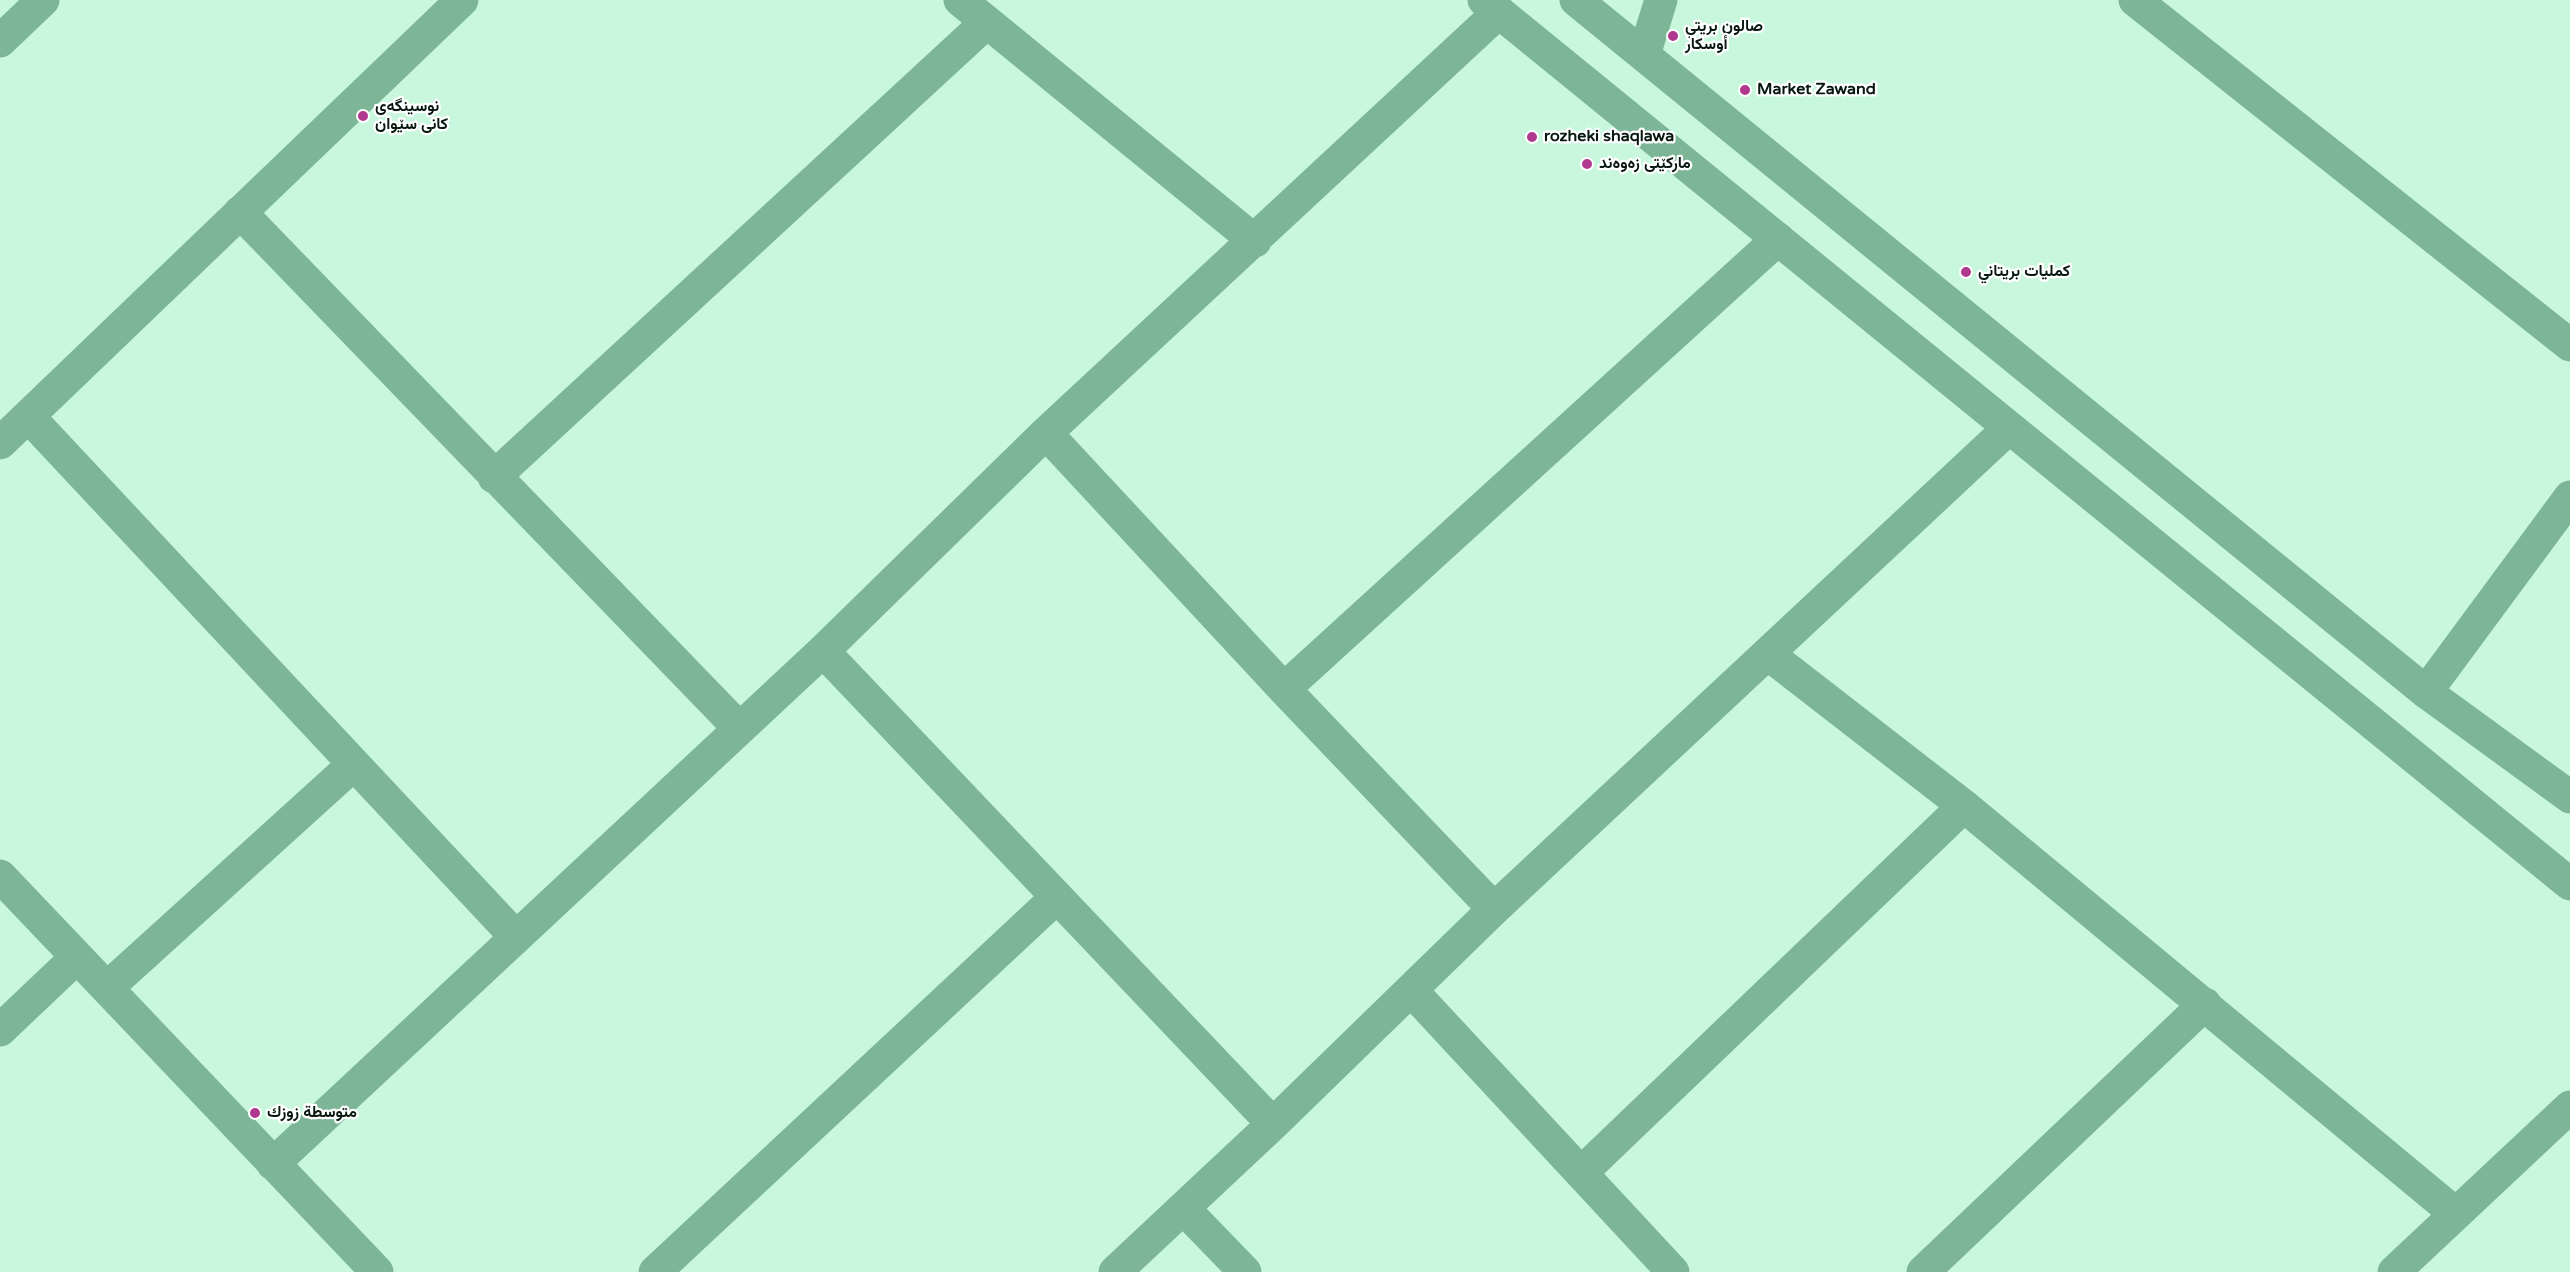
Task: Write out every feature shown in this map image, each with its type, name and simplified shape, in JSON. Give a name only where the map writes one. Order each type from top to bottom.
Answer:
[{"type":"street","points":[[960,0],[1255,241]]},
{"type":"street","points":[[1576,0],[2426,692],[2570,797]]},
{"type":"street","points":[[1644,55],[1661,0]]},
{"type":"street","points":[[2135,0],[2570,345]]},
{"type":"street","points":[[0,40],[34,3]]},
{"type":"street","points":[[0,443],[240,213],[451,3]]},
{"type":"street","points":[[273,1164],[823,651],[1047,434],[1255,241],[1492,6],[2570,884]]},
{"type":"street","points":[[494,477],[987,22]]},
{"type":"street","points":[[240,213],[739,728]]},
{"type":"street","points":[[1284,688],[1778,239]]},
{"type":"street","points":[[28,416],[515,936]]},
{"type":"street","points":[[1115,1272],[1273,1124],[1494,909],[2009,428]]},
{"type":"street","points":[[1047,434],[1494,909]]},
{"type":"street","points":[[2426,692],[2570,497]]},
{"type":"street","points":[[823,651],[1273,1124]]},
{"type":"street","points":[[1768,654],[1964,806],[2456,1214]]},
{"type":"street","points":[[107,988],[354,764]]},
{"type":"street","points":[[1581,1173],[1964,806]]},
{"type":"street","points":[[0,876],[377,1272]]},
{"type":"street","points":[[655,1272],[1057,897]]},
{"type":"street","points":[[0,1030],[77,957]]},
{"type":"street","points":[[1411,990],[1672,1272]]},
{"type":"street","points":[[1923,1272],[2205,1004]]},
{"type":"street","points":[[2394,1272],[2570,1107]]},
{"type":"street","points":[[1184,1209],[1245,1272]]},
{"type":"place","name":"صالون بريتي أوسكار","points":[[1673,36]]},
{"type":"place","name":"Market Zawand","points":[[1745,90]]},
{"type":"place","name":"نوسینگەی کانی سێوان","points":[[363,116]]},
{"type":"place","name":"rozheki shaqlawa","points":[[1532,137]]},
{"type":"place","name":"مارکێتی زەوەند","points":[[1587,164]]},
{"type":"place","name":"كمليات بريتاني","points":[[1966,272]]},
{"type":"place","name":"متوسطة زوزك","points":[[255,1113]]}]
